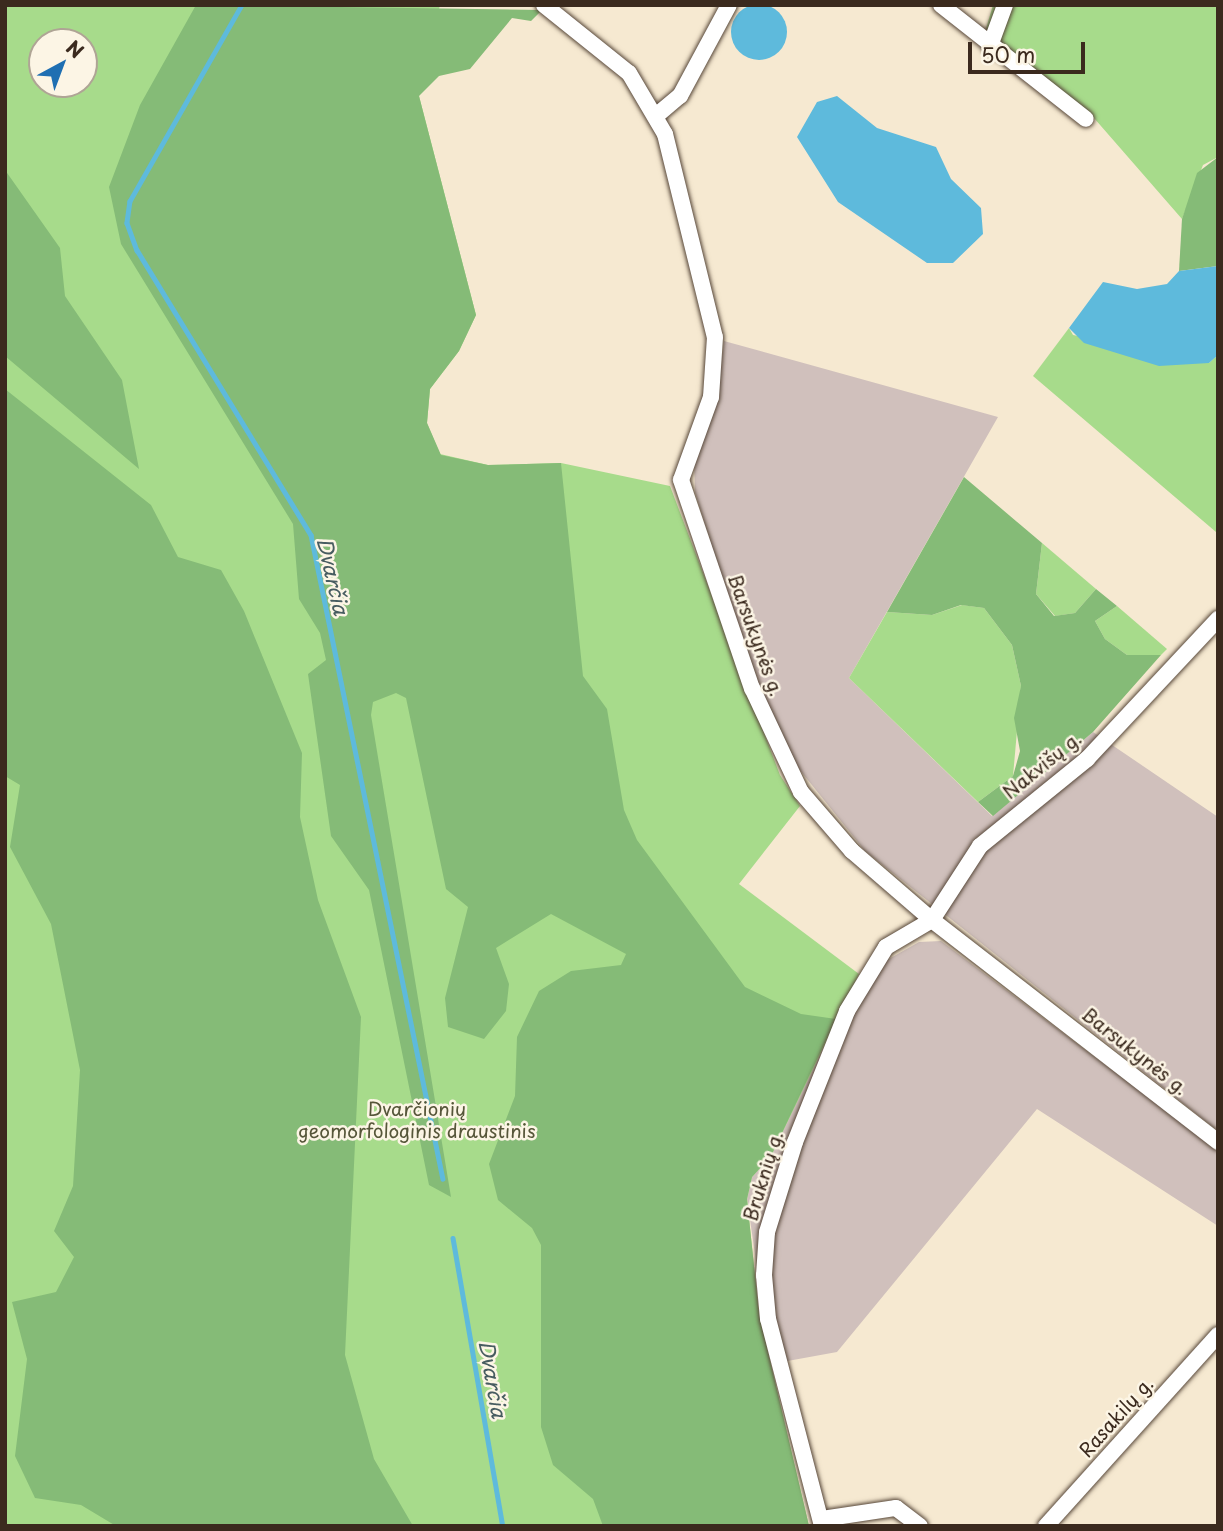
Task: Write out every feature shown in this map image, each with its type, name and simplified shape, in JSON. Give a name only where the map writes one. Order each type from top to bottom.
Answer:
[{"type":"street","name":"Barsukynės g.","points":[[544,5],[600,44],[657,116],[715,337],[711,397],[681,480],[690,514],[752,688],[801,792],[852,851],[932,920],[1218,1142]]},
{"type":"street","points":[[657,116],[680,96],[729,5]]},
{"type":"street","points":[[941,5],[1086,119]]},
{"type":"street","points":[[990,46],[1005,5]]},
{"type":"street","name":"Nakvišų g.","points":[[932,920],[980,846],[1087,759],[1218,619]]},
{"type":"street","name":"Bruknių g.","points":[[822,1522],[768,1319],[767,1232],[795,1142],[867,972],[886,947],[932,920]]},
{"type":"street","name":"Rasakilų g.","points":[[1046,1526],[1218,1335]]},
{"type":"street","points":[[822,1522],[896,1508],[920,1526]]},
{"type":"shaded area","points":[[724,341],[998,417],[849,678],[992,816],[1093,732],[1218,817],[1218,1131],[865,851],[795,764],[745,653],[695,492],[694,462],[719,383]]},
{"type":"shaded area","points":[[941,941],[1218,1150],[1218,1226],[1037,1109],[837,1352],[771,1364],[747,1199],[752,1177],[771,1155],[836,1019],[880,964],[919,942]]},
{"type":"green space","name":"Dvarčionių geomorfologinis draustinis","points":[[5,5],[440,5],[419,96],[476,315],[459,351],[430,389],[427,423],[440,454],[488,465],[561,463],[670,486],[780,775],[800,806],[739,884],[859,974],[771,1156],[752,1177],[747,1199],[759,1314],[809,1526],[5,1526]]},
{"type":"green space","points":[[196,5],[542,10],[531,21],[512,18],[470,69],[439,76],[419,96],[476,315],[459,351],[430,389],[427,423],[441,455],[488,465],[561,463],[583,676],[607,709],[624,810],[637,840],[745,987],[801,1014],[836,1019],[771,1156],[752,1177],[747,1199],[759,1314],[809,1526],[603,1526],[593,1499],[553,1465],[541,1427],[541,1245],[532,1228],[498,1200],[489,1164],[515,1096],[517,1037],[539,991],[571,971],[621,965],[626,954],[551,914],[496,948],[509,984],[506,1011],[484,1039],[448,1027],[445,998],[468,907],[446,889],[406,698],[396,693],[373,702],[371,715],[451,1197],[429,1185],[369,890],[331,836],[308,674],[326,660],[320,633],[299,599],[293,524],[121,244],[109,187],[140,105]]},
{"type":"green space","points":[[993,5],[1218,5],[1218,157],[1203,165],[1182,219],[1094,118],[985,32]]},
{"type":"green space","points":[[1218,157],[1218,266],[1179,271],[1182,219],[1197,173]]},
{"type":"green space","points":[[5,170],[60,248],[65,296],[122,380],[139,469],[5,356]]},
{"type":"green space","points":[[1069,328],[1073,335],[1209,363],[1218,355],[1216,532],[1033,376]]},
{"type":"green space","points":[[5,389],[151,505],[178,557],[221,570],[244,611],[302,753],[300,817],[318,900],[361,1017],[345,1355],[374,1459],[413,1526],[116,1526],[81,1505],[35,1498],[15,1456],[27,1359],[12,1302],[56,1292],[74,1257],[54,1231],[73,1186],[80,1070],[51,924],[10,847],[20,785],[5,776]]},
{"type":"green space","points":[[964,477],[1042,543],[1036,594],[1054,616],[1075,613],[1096,589],[1117,606],[1095,621],[1105,639],[1127,655],[1161,655],[1093,732],[993,816],[978,802],[1013,776],[1020,751],[1014,718],[1021,686],[1012,645],[984,608],[961,605],[932,615],[887,612]]},
{"type":"green space","points":[[1042,543],[1096,589],[1075,613],[1055,616],[1036,594]]},
{"type":"green space","points":[[962,605],[984,608],[1012,645],[1021,686],[1013,776],[978,802],[849,678],[887,612],[932,615]]},
{"type":"green space","points":[[1117,606],[1167,649],[1161,655],[1127,655],[1105,639],[1095,621]]},
{"type":"water","points":[[753,4],[765,4],[779,12],[787,26],[785,43],[779,52],[765,60],[753,60],[736,48],[731,38],[731,26],[743,9]]},
{"type":"water","points":[[837,96],[877,128],[936,147],[951,179],[981,208],[983,234],[953,263],[927,263],[838,202],[797,137],[817,102]]},
{"type":"water","points":[[1218,266],[1218,355],[1209,363],[1159,366],[1084,343],[1069,328],[1103,282],[1137,289],[1167,284],[1179,271]]},
{"type":"waterway","name":"Dvarčia","points":[[242,5],[130,201],[127,223],[137,250],[311,535],[443,1179]]},
{"type":"waterway","name":"Dvarčia","points":[[453,1238],[503,1526]]}]
